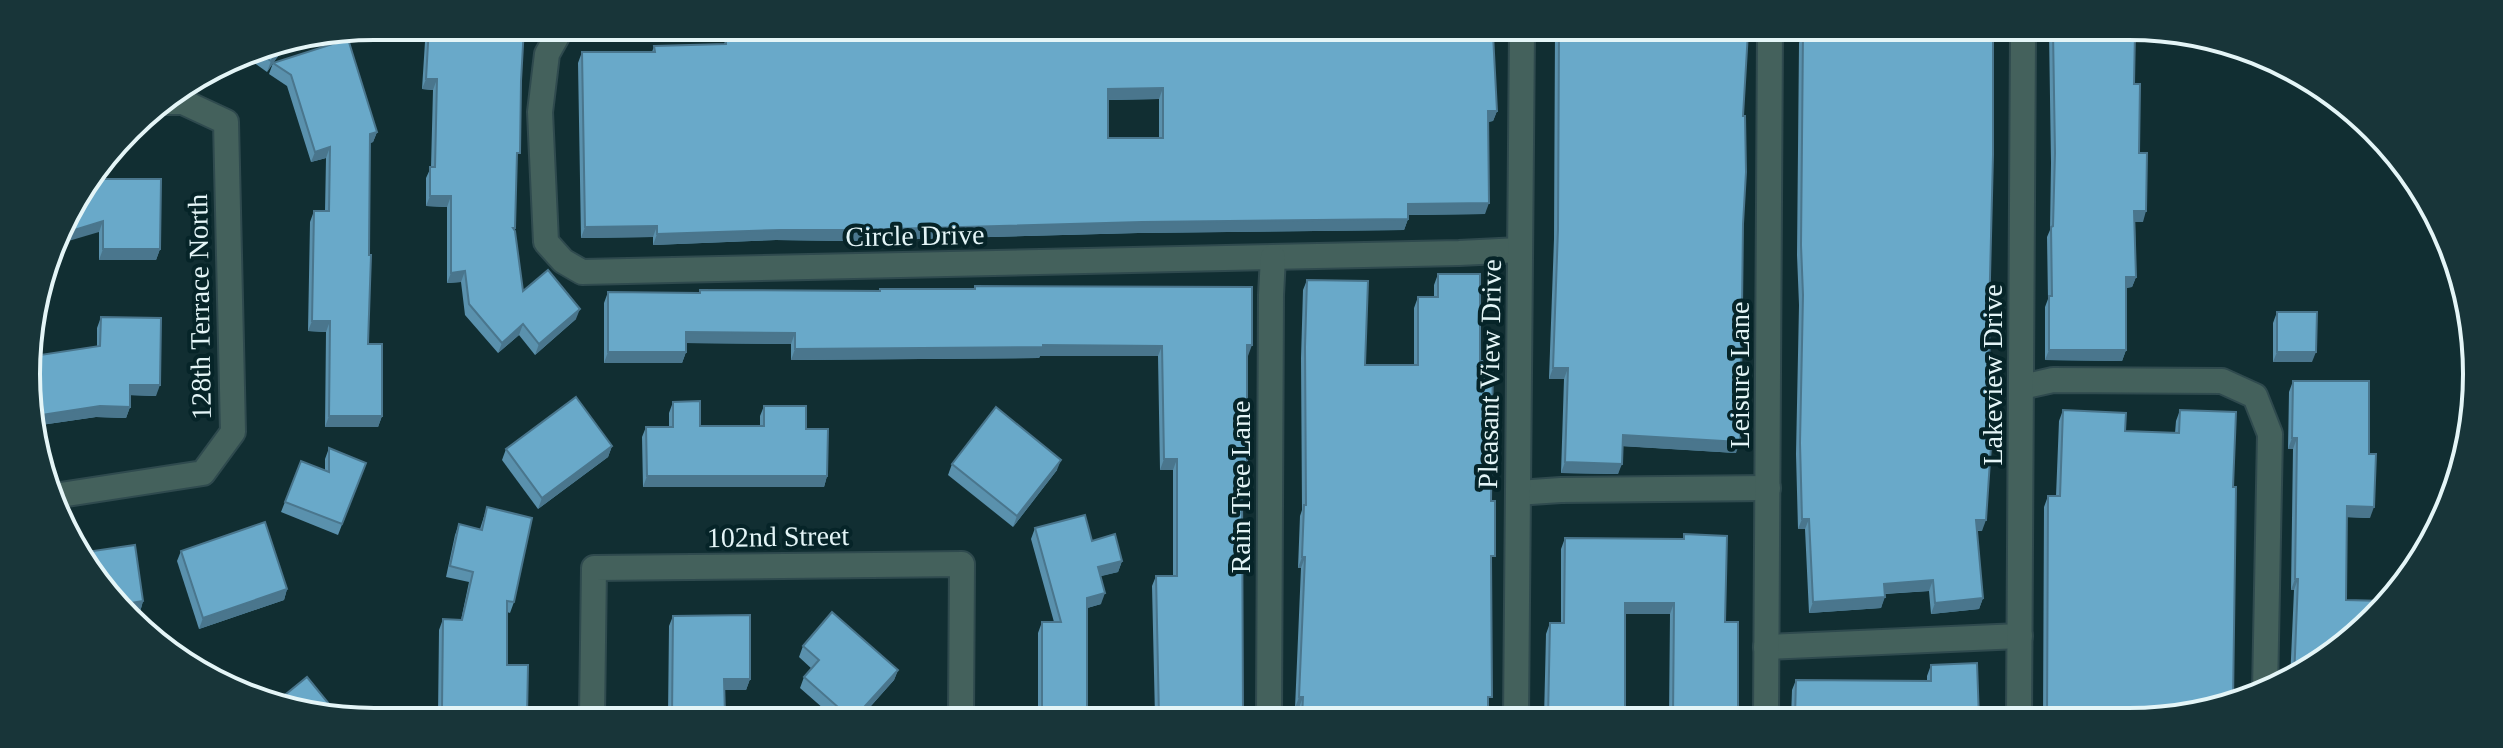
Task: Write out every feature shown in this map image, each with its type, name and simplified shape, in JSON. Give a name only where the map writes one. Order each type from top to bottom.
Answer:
[{"type":"street","name":"Circle Drive","points":[[555,40],[547,54],[540,112],[546,242],[563,261],[582,272],[1520,250]]},
{"type":"street","name":"Pleasant View Drive","points":[[1516,708],[1522,40]]},
{"type":"street","name":"Leisure Lane","points":[[1766,708],[1770,40]]},
{"type":"street","name":"Lakeview Drive","points":[[2019,708],[2023,40]]},
{"type":"street","name":"128th Terrace North","points":[[63,495],[203,473],[233,432],[226,122],[177,104]]},
{"type":"street","name":"Rain Tree Lane","points":[[1269,708],[1270,310],[1273,257]]},
{"type":"street","points":[[2022,387],[2053,380],[2222,381],[2255,396],[2270,434],[2265,679]]},
{"type":"street","points":[[1518,493],[1768,488]]},
{"type":"street","name":"102nd Street","points":[[592,708],[594,568],[962,564],[961,708]]},
{"type":"street","points":[[1766,647],[2020,636]]},
{"type":"building","points":[[428,40],[523,40],[520,153],[517,153],[513,228],[523,291],[548,270],[580,309],[539,344],[523,324],[502,343],[469,304],[465,271],[451,273],[451,196],[430,196],[430,167],[435,167],[437,79],[426,79]]},
{"type":"building","points":[[726,40],[1493,40],[1497,111],[1488,111],[1489,203],[1408,204],[1408,219],[657,234],[657,226],[585,227],[582,52],[655,52],[654,46],[726,44]],"holes":[[[1163,88],[1163,138],[1108,138],[1108,89]]]},
{"type":"building","points":[[1559,40],[1748,40],[1743,116],[1746,172],[1741,391],[1744,391],[1740,442],[1623,435],[1622,464],[1565,462],[1568,368],[1553,368],[1558,229]]},
{"type":"building","points":[[1803,40],[1993,40],[1989,318],[1991,446],[1986,520],[1976,520],[1983,598],[1935,603],[1933,580],[1884,584],[1885,597],[1813,602],[1809,519],[1802,519]]},
{"type":"building","points":[[2053,40],[2135,40],[2134,84],[2140,84],[2139,153],[2147,153],[2146,211],[2134,211],[2136,277],[2126,277],[2126,350],[2049,350],[2055,153]]},
{"type":"building","points":[[349,41],[377,132],[370,134],[368,344],[382,344],[382,416],[329,416],[330,321],[312,321],[314,211],[329,211],[330,147],[315,152],[291,75],[273,63]]},
{"type":"building","points":[[103,179],[161,179],[160,249],[103,249],[103,221],[72,231]]},
{"type":"building","points":[[1438,274],[1480,274],[1480,361],[1493,361],[1491,501],[1495,501],[1495,556],[1491,556],[1492,697],[1488,697],[1488,708],[1302,708],[1303,697],[1299,697],[1306,505],[1307,280],[1368,281],[1365,365],[1418,365],[1418,297],[1438,297]]},
{"type":"building","points":[[975,286],[1252,287],[1252,345],[1247,345],[1247,484],[1242,484],[1243,708],[1159,708],[1156,576],[1177,576],[1177,459],[1164,459],[1162,346],[795,349],[795,333],[686,332],[686,352],[608,352],[608,292],[975,289]]},
{"type":"building","points":[[2277,312],[2317,312],[2316,352],[2277,352]]},
{"type":"building","points":[[101,317],[161,318],[160,385],[130,385],[130,407],[100,406],[43,415],[41,355],[100,346]]},
{"type":"building","points":[[2293,381],[2369,381],[2369,454],[2376,454],[2374,507],[2347,506],[2346,600],[2374,601],[2332,639],[2295,664],[2298,579],[2295,579],[2297,438],[2292,438]]},
{"type":"building","points":[[576,397],[612,446],[542,498],[506,449]]},
{"type":"building","points":[[700,401],[700,426],[764,426],[764,406],[806,406],[806,429],[828,429],[827,476],[647,476],[646,427],[673,427],[673,402]]},
{"type":"building","points":[[996,407],[1061,460],[1017,516],[952,464]]},
{"type":"building","points":[[2063,410],[2126,413],[2125,431],[2179,433],[2180,410],[2236,412],[2233,691],[2173,705],[2047,708],[2048,496],[2060,496]]},
{"type":"building","points":[[329,448],[366,463],[342,524],[285,502],[301,461],[329,472]]},
{"type":"building","points":[[487,507],[532,518],[514,602],[507,601],[507,665],[528,665],[527,708],[442,708],[443,619],[462,620],[473,572],[450,566],[459,524],[482,530]]},
{"type":"building","points":[[1085,515],[1092,541],[1115,534],[1122,561],[1098,567],[1105,593],[1087,598],[1087,708],[1042,708],[1042,622],[1061,622],[1035,528]]},
{"type":"building","points":[[265,522],[287,589],[203,618],[181,551]]},
{"type":"building","points":[[1684,534],[1727,536],[1725,622],[1738,622],[1738,708],[1673,708],[1674,603],[1625,603],[1625,708],[1548,708],[1550,623],[1564,623],[1565,538],[1684,539]]},
{"type":"building","points":[[135,545],[143,601],[131,603],[96,560],[93,551]]},
{"type":"building","points":[[832,612],[898,670],[863,708],[839,708],[804,677],[819,660],[803,646]]},
{"type":"building","points":[[750,615],[750,679],[724,679],[725,708],[672,708],[673,616]]},
{"type":"building","points":[[1977,663],[1979,708],[1795,708],[1796,680],[1931,681],[1931,665]]},
{"type":"building","points":[[307,677],[330,705],[309,702],[284,696]]}]
